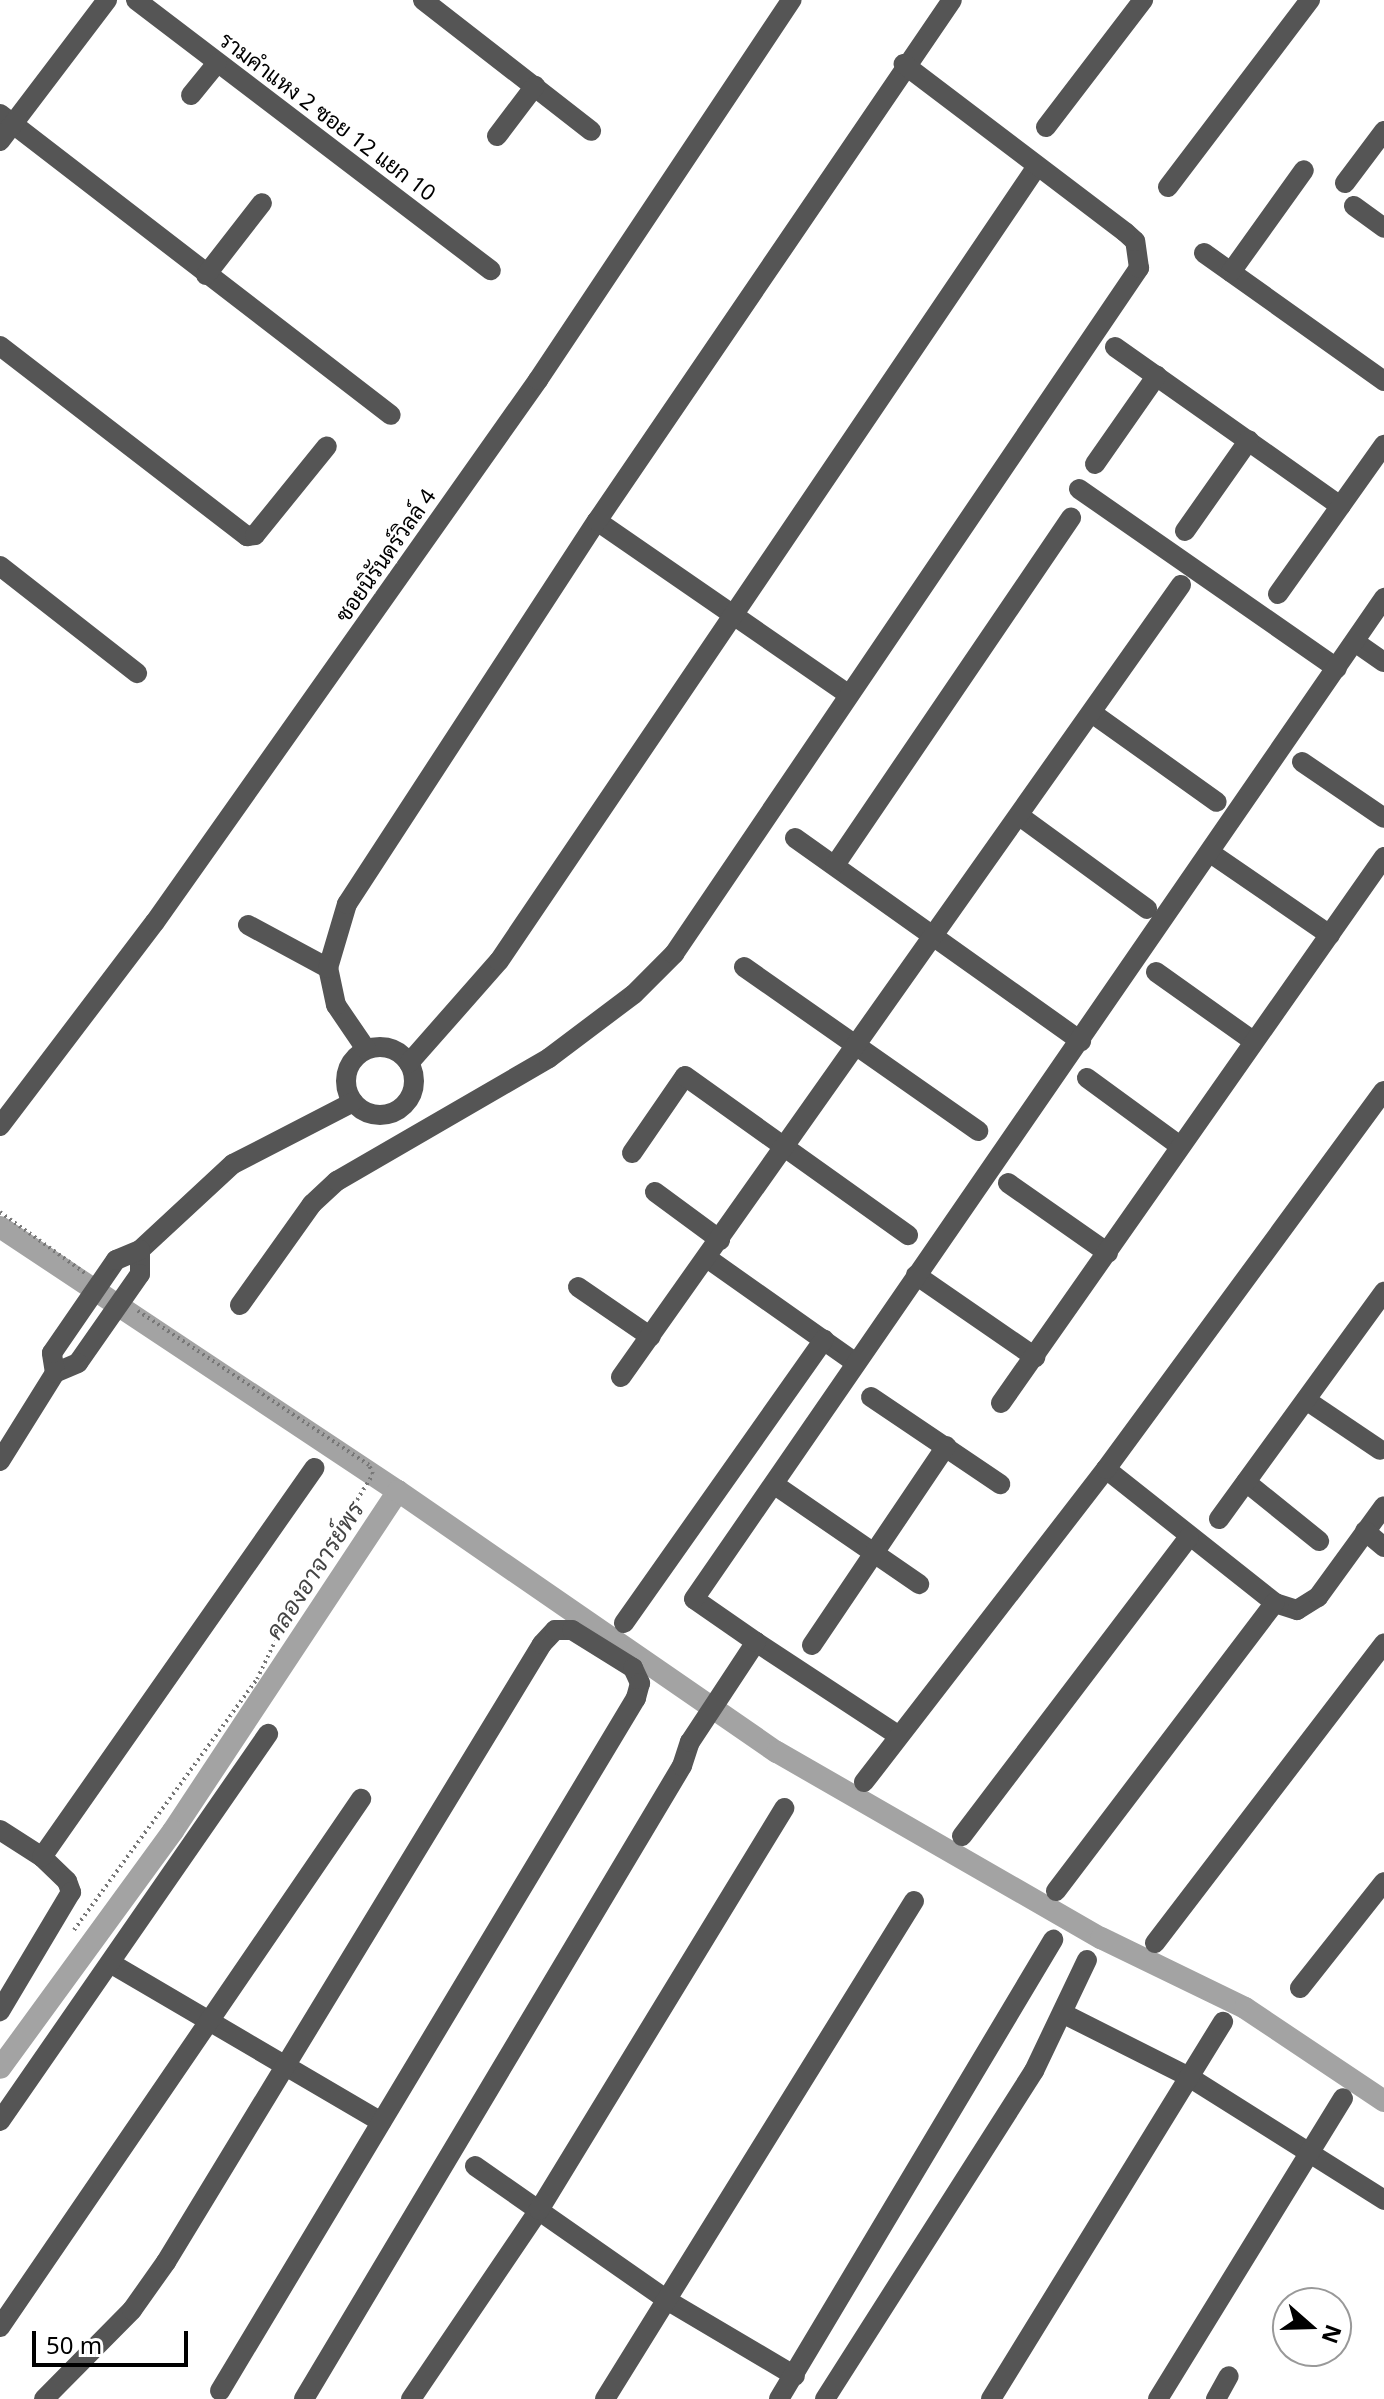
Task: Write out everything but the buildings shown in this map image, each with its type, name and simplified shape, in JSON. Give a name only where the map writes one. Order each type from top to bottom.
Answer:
[{"type":"street","points":[[0,141],[6,119],[107,0]]},
{"type":"street","name":"รามคำแหง 2 ซอย 12 แยก 10","points":[[136,0],[491,270]]},
{"type":"street","points":[[423,0],[591,131]]},
{"type":"street","name":"ซอยนิรันดร์วิลล์ 4","points":[[0,1126],[155,922],[538,380],[791,0]]},
{"type":"street","points":[[366,1049],[336,1005],[328,968],[339,923],[353,894],[597,521],[904,64],[952,0]]},
{"type":"street","points":[[1046,127],[1143,0]]},
{"type":"street","points":[[1168,187],[1310,0]]},
{"type":"street","points":[[191,95],[217,63]]},
{"type":"street","points":[[240,1305],[322,1193],[408,1138],[490,1097],[549,1058],[634,994],[674,954],[1139,268],[1135,241],[904,64]]},
{"type":"street","points":[[497,136],[535,86]]},
{"type":"street","points":[[6,119],[391,415]]},
{"type":"street","points":[[1345,183],[1384,131]]},
{"type":"street","points":[[409,1063],[499,961],[730,614],[1036,168]]},
{"type":"street","points":[[1231,272],[1304,170]]},
{"type":"street","points":[[206,275],[262,203]]},
{"type":"street","points":[[1354,206],[1384,228]]},
{"type":"street","points":[[1204,253],[1384,381]]},
{"type":"street","points":[[0,346],[247,536],[255,535],[327,446]]},
{"type":"street","points":[[1115,347],[1340,506]]},
{"type":"street","points":[[1095,464],[1157,375]]},
{"type":"street","points":[[1185,531],[1249,440]]},
{"type":"street","points":[[1278,594],[1384,445]]},
{"type":"street","points":[[1079,489],[1337,668]]},
{"type":"street","points":[[835,865],[1071,518]]},
{"type":"street","points":[[597,521],[849,695]]},
{"type":"street","points":[[0,566],[137,673]]},
{"type":"street","points":[[621,1377],[1021,817],[1181,585]]},
{"type":"street","points":[[899,1736],[694,1599],[916,1275],[1212,854],[1384,598]]},
{"type":"street","points":[[1355,642],[1384,662]]},
{"type":"street","points":[[1092,713],[1217,802]]},
{"type":"street","points":[[1302,762],[1384,818]]},
{"type":"street","points":[[1021,817],[1147,909]]},
{"type":"street","points":[[795,838],[1081,1041]]},
{"type":"street","points":[[1212,854],[1330,935]]},
{"type":"street","points":[[1001,1403],[1384,857]]},
{"type":"street","points":[[248,925],[328,968]]},
{"type":"street","points":[[744,967],[978,1131]]},
{"type":"street","points":[[1156,972],[1253,1041]]},
{"type":"street","points":[[353,1102],[380,1115],[399,1108],[414,1083],[409,1063],[395,1050],[366,1049]]},
{"type":"street","points":[[353,1102],[346,1073],[366,1049]]},
{"type":"street","points":[[632,1153],[685,1076],[908,1235]]},
{"type":"street","points":[[1087,1078],[1180,1146]]},
{"type":"street","points":[[864,1782],[1106,1469],[1384,1091]]},
{"type":"street","points":[[0,1461],[55,1373],[78,1363],[140,1274],[140,1250],[233,1164],[353,1102]]},
{"type":"street","points":[[399,1108],[408,1138]]},
{"type":"street","points":[[1008,1183],[1108,1253]]},
{"type":"street","points":[[655,1192],[720,1240]]},
{"type":"street","points":[[707,1258],[856,1363]]},
{"type":"street","points":[[916,1275],[1035,1357]]},
{"type":"street","points":[[578,1287],[651,1337]]},
{"type":"street","points":[[1219,1519],[1306,1400],[1377,1318],[1384,1292]]},
{"type":"street","points":[[624,1623],[824,1340]]},
{"type":"street","points":[[871,1397],[1000,1484]]},
{"type":"street","points":[[1306,1400],[1380,1450]]},
{"type":"street","points":[[812,1645],[946,1446]]},
{"type":"street","points":[[42,1857],[314,1468]]},
{"type":"street","points":[[1106,1469],[1275,1603],[1297,1610],[1309,1605],[1384,1506]]},
{"type":"street","points":[[1246,1482],[1319,1541]]},
{"type":"street","points":[[775,1485],[919,1584]]},
{"type":"street","points":[[1365,1531],[1384,1547]]},
{"type":"street","points":[[962,1836],[1189,1537]]},
{"type":"street","points":[[1056,1891],[1275,1603]]},
{"type":"street","points":[[44,2399],[132,2310],[542,1644],[555,1630],[572,1630],[633,1668],[640,1691],[220,2391]]},
{"type":"street","points":[[304,2399],[682,1766],[690,1742],[756,1642]]},
{"type":"street","points":[[1155,1943],[1384,1643]]},
{"type":"street","points":[[0,2121],[112,1964],[268,1734]]},
{"type":"street","points":[[0,2327],[361,1799]]},
{"type":"street","points":[[411,2399],[539,2210],[784,1808]]},
{"type":"street","points":[[0,1830],[42,1857],[67,1881],[69,1902],[0,2011]]},
{"type":"street","points":[[1300,1988],[1384,1882]]},
{"type":"street","points":[[605,2399],[670,2302],[914,1901]]},
{"type":"street","points":[[779,2399],[1053,1940]]},
{"type":"street","points":[[825,2399],[1034,2071],[1064,2014],[1087,1960]]},
{"type":"street","points":[[112,1964],[207,2024],[381,2122]]},
{"type":"street","points":[[1064,2014],[1189,2077],[1384,2200]]},
{"type":"street","points":[[991,2399],[1223,2022]]},
{"type":"street","points":[[1158,2399],[1306,2151],[1343,2098]]},
{"type":"street","points":[[475,2166],[670,2302],[795,2376]]},
{"type":"street","points":[[1216,2399],[1229,2376]]},
{"type":"path","points":[[0,1212],[97,1282]]},
{"type":"path","points":[[64,1943],[257,1679],[294,1602],[373,1474],[369,1465],[135,1309]]},
{"type":"waterway","name":"คลองอาจารย์พร","points":[[0,1227],[398,1491],[173,1831],[0,2068]]},
{"type":"waterway","points":[[398,1491],[777,1752],[1101,1938],[1245,2008],[1384,2101]]}]
